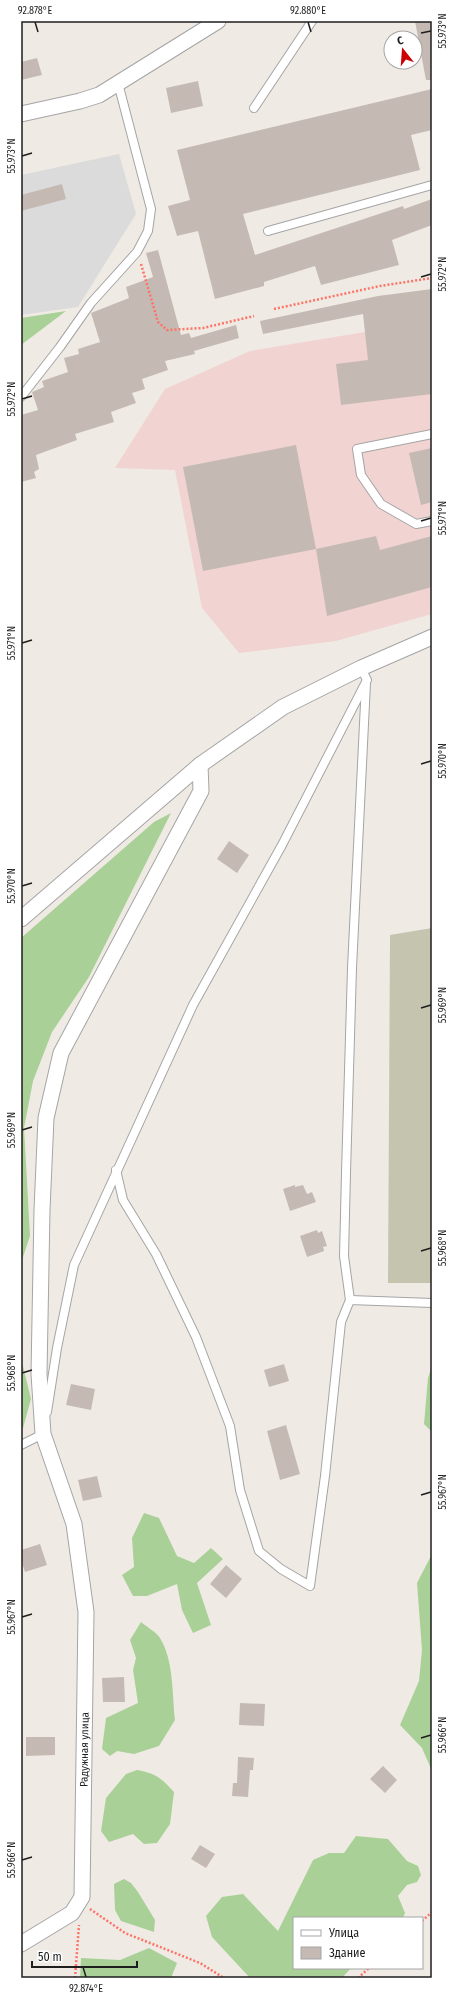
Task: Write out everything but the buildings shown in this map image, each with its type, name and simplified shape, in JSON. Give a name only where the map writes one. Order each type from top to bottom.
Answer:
[{"type":"street","points":[[21,114],[80,101],[99,95],[218,21]]},
{"type":"street","points":[[21,919],[200,765],[283,707],[364,674],[432,637]]},
{"type":"street","name":"Радужная улица","points":[[82,1897],[86,1612],[74,1524],[43,1434],[39,1374],[42,1210],[46,1118],[61,1053],[202,791],[200,765]]},
{"type":"street","points":[[21,1944],[72,1914],[82,1897]]},
{"type":"lane","points":[[254,108],[312,21]]},
{"type":"lane","points":[[21,397],[60,347],[91,303],[137,252],[148,231],[151,209],[118,83]]},
{"type":"lane","points":[[268,232],[432,186]]},
{"type":"lane","points":[[432,434],[357,449],[361,475],[381,504],[416,524],[432,521]]},
{"type":"lane","points":[[21,1445],[43,1434],[57,1348],[74,1265],[116,1170],[193,1005],[282,845],[364,674]]},
{"type":"lane","points":[[116,1170],[123,1200],[156,1254],[196,1337],[225,1411],[230,1426],[240,1490],[259,1551],[281,1569],[310,1586],[325,1476],[341,1322],[350,1300],[344,1256],[346,1165],[352,968],[364,674]]},
{"type":"lane","points":[[350,1300],[432,1302]]},
{"type":"path","points":[[137,252],[158,322],[167,330],[203,328],[254,316]]},
{"type":"path","points":[[274,310],[380,286],[432,278]]},
{"type":"path","points":[[82,1897],[88,1907],[125,1933],[200,1963],[224,1978]]},
{"type":"path","points":[[423,1920],[432,1912]]},
{"type":"path","points":[[75,1978],[80,1919]]},
{"type":"path","points":[[358,1978],[368,1969]]},
{"type":"shaded area","points":[[119,154],[136,214],[78,307],[21,315],[21,175]]},
{"type":"shaded area","points":[[432,323],[432,614],[336,641],[239,653],[202,608],[175,470],[115,468],[165,389],[250,351],[365,332]]},
{"type":"shaded area","points":[[432,928],[432,1283],[388,1283],[390,935]]},
{"type":"green space","points":[[66,311],[21,345],[21,318]]},
{"type":"green space","points":[[171,813],[89,977],[52,1032],[33,1081],[24,1128],[30,1236],[21,1263],[21,938],[154,822]]},
{"type":"green space","points":[[21,1358],[31,1399],[23,1428],[21,1429]]},
{"type":"green space","points":[[432,1366],[432,1432],[424,1424],[428,1378]]},
{"type":"green space","points":[[144,1513],[159,1518],[177,1556],[194,1563],[211,1548],[223,1559],[197,1583],[211,1625],[193,1633],[182,1610],[177,1584],[147,1596],[133,1596],[122,1575],[134,1567],[132,1538]]},
{"type":"green space","points":[[432,1554],[432,1771],[422,1748],[400,1725],[419,1681],[422,1650],[417,1583]]},
{"type":"green space","points":[[141,1622],[160,1638],[165,1647],[172,1678],[175,1720],[159,1746],[134,1754],[117,1751],[110,1756],[102,1749],[106,1718],[138,1703],[133,1670],[136,1658],[130,1640]]},
{"type":"green space","points":[[137,1770],[158,1777],[174,1792],[170,1824],[157,1843],[144,1844],[133,1834],[109,1842],[101,1831],[106,1798],[126,1774]]},
{"type":"green space","points":[[356,1836],[388,1839],[407,1861],[418,1866],[421,1875],[417,1882],[407,1885],[398,1896],[405,1913],[403,1917],[293,1917],[293,1969],[350,1969],[342,1978],[250,1978],[212,1937],[206,1916],[222,1897],[243,1894],[278,1931],[313,1860],[329,1853],[344,1853]]},
{"type":"green space","points":[[124,1879],[131,1883],[138,1892],[155,1920],[154,1932],[121,1921],[115,1910],[114,1884]]},
{"type":"green space","points":[[149,1948],[177,1963],[171,1978],[80,1978],[81,1958],[120,1960]]}]
